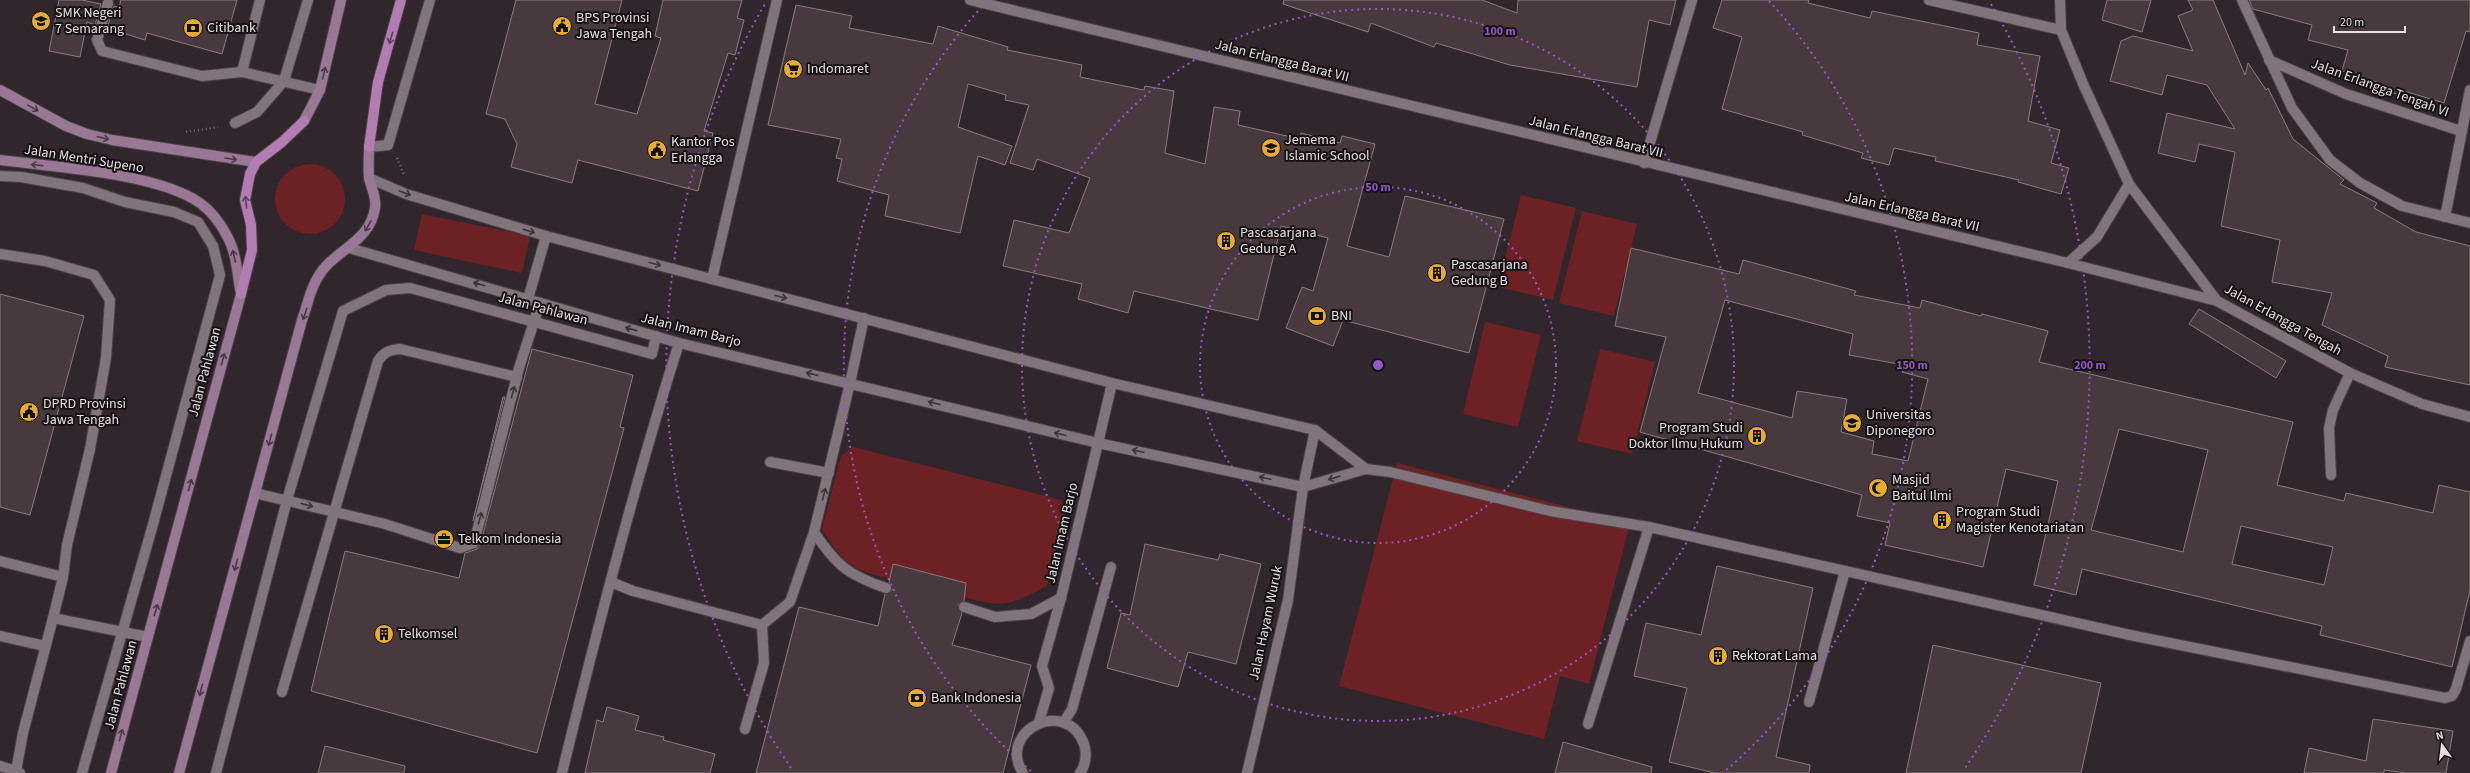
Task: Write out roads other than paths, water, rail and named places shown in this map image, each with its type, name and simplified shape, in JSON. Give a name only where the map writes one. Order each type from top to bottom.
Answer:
[{"type":"main road","name":"Jalan Pahlawan","points":[[111,773],[252,250],[250,225],[245,200],[246,186],[256,162],[282,142],[304,121],[320,90],[341,0]]},
{"type":"main road","points":[[179,773],[302,320],[317,277],[330,261],[349,248],[367,228],[375,209],[376,200],[369,178],[369,147],[378,82],[401,0]]},
{"type":"main road","name":"Jalan Mentri Supeno","points":[[0,90],[66,126],[87,134],[112,140],[256,162]]},
{"type":"main road","name":"Jalan Mentri Supeno","points":[[0,160],[114,175],[171,189],[200,203],[210,212],[227,235],[234,258],[241,294]]},
{"type":"street","points":[[242,72],[260,0]]},
{"type":"street","points":[[235,122],[257,112],[284,82],[308,0]]},
{"type":"street","points":[[369,147],[388,144],[430,0]]},
{"type":"street","points":[[712,279],[777,0]]},
{"type":"street","name":"Jalan Erlangga Barat VII","points":[[970,0],[1644,163],[2068,263],[2217,301]]},
{"type":"street","points":[[1644,163],[1692,0]]},
{"type":"street","points":[[1929,0],[2061,30]]},
{"type":"street","name":"Jalan Erlangga Tengah","points":[[2060,0],[2061,30],[2084,86],[2129,184],[2217,301],[2350,373],[2422,404],[2470,417]]},
{"type":"street","points":[[2242,0],[2268,60],[2292,108],[2330,160],[2360,183],[2402,206],[2470,223]]},
{"type":"street","points":[[108,3],[97,40],[102,51],[202,76],[242,72],[320,90]]},
{"type":"street","name":"Jalan Erlangga Tengah VI","points":[[2268,60],[2346,94],[2460,131]]},
{"type":"street","points":[[2445,217],[2460,131],[2470,90]]},
{"type":"street","name":"Jalan Pahlawan","points":[[0,176],[83,188],[125,202],[174,212],[198,222],[212,246],[220,275],[82,773]]},
{"type":"street","points":[[369,178],[406,194],[546,236],[1112,383],[1315,430],[1366,469]]},
{"type":"street","points":[[2068,263],[2097,237],[2129,184]]},
{"type":"street","points":[[528,299],[546,236]]},
{"type":"street","name":"Jalan Imam Barjo","points":[[349,248],[680,343],[850,382],[1098,443],[1303,487]]},
{"type":"street","points":[[0,254],[45,261],[94,274],[110,300],[106,358],[90,449],[67,545],[63,577],[23,733],[17,772],[0,766]]},
{"type":"street","name":"Jalan Pahlawan","points":[[216,773],[287,500],[343,311],[386,290],[410,288],[652,354],[656,336]]},
{"type":"street","points":[[255,492],[334,513],[385,524],[460,548],[474,543],[517,377],[540,303]]},
{"type":"street","points":[[762,625],[790,602],[814,532],[864,318]]},
{"type":"street","points":[[562,773],[650,434],[680,343]]},
{"type":"street","points":[[282,692],[378,361],[388,350],[400,348],[517,377]]},
{"type":"street","points":[[2331,475],[2329,428],[2333,410],[2350,373]]},
{"type":"street","name":"Jalan Imam Barjo","points":[[964,607],[995,617],[1031,614],[1061,598],[1112,383]]},
{"type":"street","name":"Jalan Hayam Wuruk","points":[[1247,773],[1288,600],[1303,487],[1315,430]]},
{"type":"street","points":[[770,462],[829,473]]},
{"type":"street","points":[[1303,487],[1366,469],[1390,472],[1550,511],[1649,527],[2130,635],[2445,698],[2452,696],[2456,689],[2470,641]]},
{"type":"street","points":[[1588,724],[1649,527]]},
{"type":"street","points":[[814,532],[838,564],[857,578],[886,588]]},
{"type":"street","points":[[0,561],[63,577]]},
{"type":"street","points":[[1064,722],[1072,709],[1111,567]]},
{"type":"street","points":[[1808,702],[1845,571]]},
{"type":"street","points":[[611,582],[633,591],[762,625]]},
{"type":"street","points":[[1039,722],[1048,688],[1042,666],[1061,598]]},
{"type":"street","points":[[53,618],[122,630],[148,637]]},
{"type":"street","points":[[745,729],[764,663],[762,625]]},
{"type":"street","points":[[0,636],[45,646]]},
{"type":"street","points":[[1023,773],[1017,757],[1018,746],[1022,736],[1039,722],[1056,720],[1064,722],[1074,728],[1082,737],[1086,759],[1080,773]]},
{"type":"place","name":"SMK Negeri 7 Semarang","points":[[41,21]]},
{"type":"place","name":"BPS Provinsi Jawa Tengah","points":[[562,26]]},
{"type":"place","name":"Citibank","points":[[193,28]]},
{"type":"place","name":"Indomaret","points":[[793,69]]},
{"type":"place","name":"Jemema Islamic School","points":[[1271,148]]},
{"type":"place","name":"Kantor Pos Erlangga","points":[[657,150]]},
{"type":"place","name":"Pascasarjana Gedung A","points":[[1226,241]]},
{"type":"place","name":"Pascasarjana Gedung B","points":[[1437,273]]},
{"type":"place","name":"BNI","points":[[1317,316]]},
{"type":"place","name":"DPRD Provinsi Jawa Tengah","points":[[29,412]]},
{"type":"place","name":"Universitas Diponegoro","points":[[1852,423]]},
{"type":"place","name":"Program Studi Doktor Ilmu Hukum","points":[[1757,436]]},
{"type":"place","name":"Masjid Baitul Ilmi","points":[[1878,488]]},
{"type":"place","name":"Program Studi Magister Kenotariatan","points":[[1942,520]]},
{"type":"place","name":"Telkom Indonesia","points":[[444,539]]},
{"type":"place","name":"Telkomsel","points":[[384,634]]},
{"type":"place","name":"Rektorat Lama","points":[[1718,656]]},
{"type":"place","name":"Bank Indonesia","points":[[917,698]]}]
